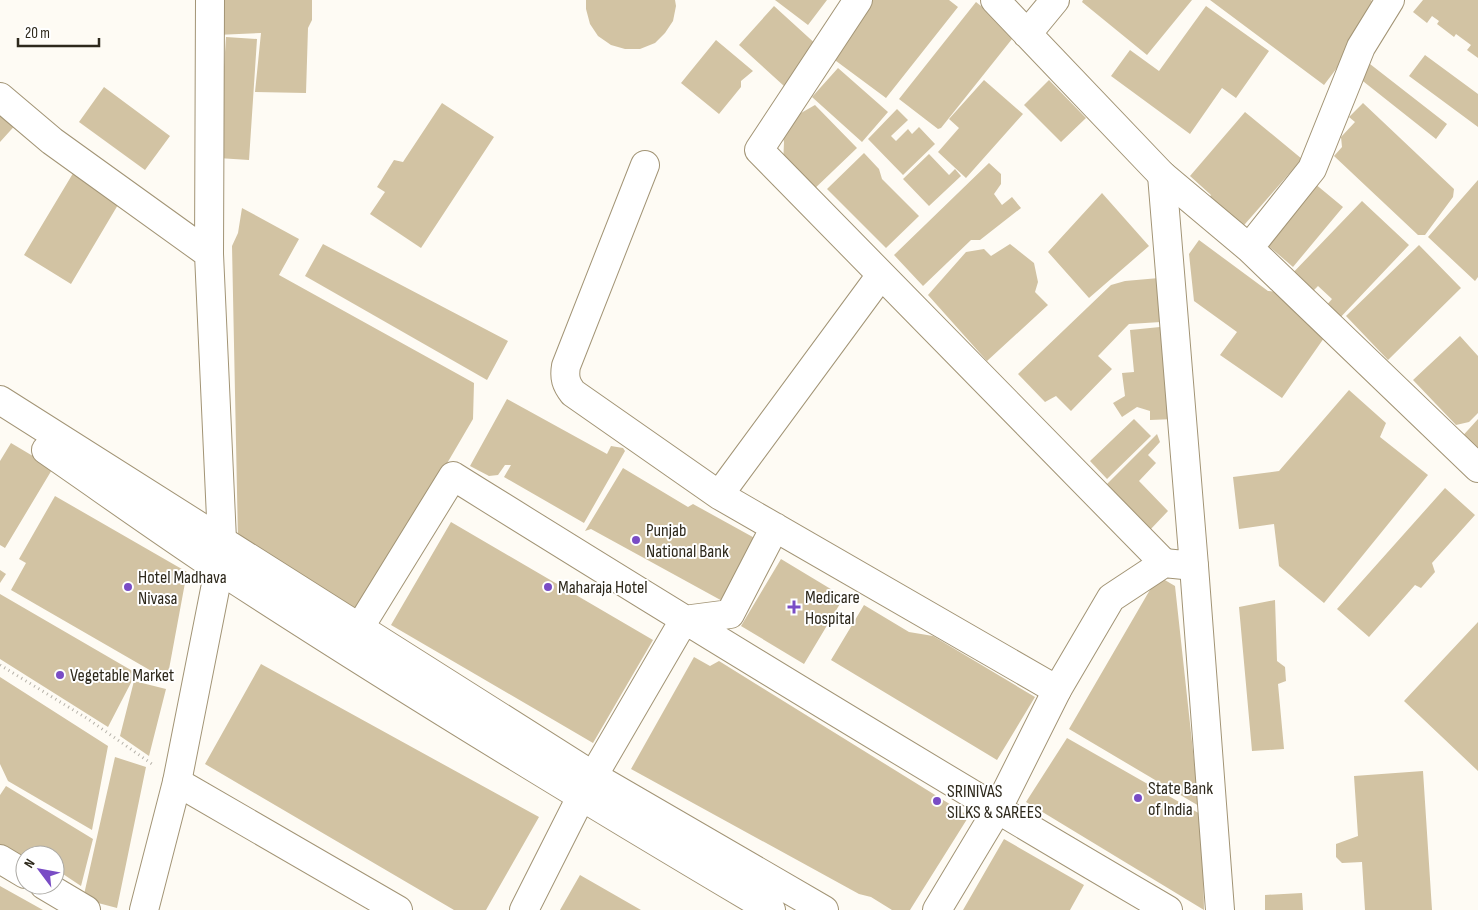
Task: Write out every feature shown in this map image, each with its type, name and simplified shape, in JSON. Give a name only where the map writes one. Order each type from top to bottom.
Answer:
[{"type":"street","points":[[144,910],[177,782],[219,569],[222,540],[209,254],[210,0]]},
{"type":"street","points":[[858,0],[759,150],[1164,563]]},
{"type":"street","points":[[995,0],[1162,175],[1249,248],[1478,468]]},
{"type":"street","points":[[1028,34],[1056,0]]},
{"type":"street","points":[[1249,248],[1312,169],[1361,47],[1389,1]]},
{"type":"street","points":[[0,97],[52,141],[209,254]]},
{"type":"street","points":[[645,164],[566,366],[567,386],[573,393],[719,495],[1057,690]]},
{"type":"street","points":[[1162,175],[1220,910]]},
{"type":"street","points":[[719,495],[881,275]]},
{"type":"street","points":[[0,400],[360,627],[588,787],[771,910]]},
{"type":"street","points":[[0,418],[219,569],[346,650],[588,787],[824,910]]},
{"type":"street","points":[[346,650],[453,476],[684,620],[997,810],[1168,910]]},
{"type":"street","points":[[684,620],[730,614],[775,527]]},
{"type":"street","points":[[937,910],[997,810],[1057,690],[1111,598],[1164,563],[1194,566]]},
{"type":"street","points":[[524,910],[588,787],[684,620]]},
{"type":"street","points":[[177,782],[398,910]]},
{"type":"street","points":[[0,859],[15,868]]},
{"type":"street","points":[[61,895],[86,910]]},
{"type":"path","points":[[0,665],[88,719],[177,782]]},
{"type":"building","points":[[217,0],[312,0],[312,20],[308,28],[306,93],[255,92],[261,33],[216,35]]},
{"type":"building","points":[[586,0],[675,0],[676,6],[673,21],[655,43],[640,49],[625,49],[611,45],[598,36],[590,24]]},
{"type":"building","points":[[775,0],[827,0],[808,25]]},
{"type":"building","points":[[868,0],[949,0],[958,7],[886,98],[828,55]]},
{"type":"building","points":[[1083,0],[1192,0],[1147,55],[1082,2]]},
{"type":"building","points":[[1210,0],[1371,0],[1381,10],[1324,85]]},
{"type":"building","points":[[1423,0],[1478,0],[1478,58],[1467,50],[1471,45],[1456,34],[1454,37],[1437,24],[1439,21],[1432,16],[1427,23],[1413,12]]},
{"type":"building","points":[[976,2],[1016,34],[941,128],[938,129],[899,99]]},
{"type":"building","points":[[774,6],[819,47],[784,86],[739,45]]},
{"type":"building","points":[[1206,6],[1269,51],[1236,98],[1222,88],[1190,134],[1111,76],[1130,50],[1159,71]]},
{"type":"building","points":[[226,37],[257,39],[249,160],[218,158]]},
{"type":"building","points":[[716,40],[753,71],[741,81],[741,87],[719,114],[681,83]]},
{"type":"building","points":[[1425,55],[1478,94],[1478,127],[1409,76]]},
{"type":"building","points":[[1370,64],[1447,124],[1436,139],[1359,78]]},
{"type":"building","points":[[838,68],[888,112],[862,142],[812,97]]},
{"type":"building","points":[[984,80],[1023,114],[966,178],[938,152],[959,128],[949,119]]},
{"type":"building","points":[[1049,80],[1086,118],[1061,142],[1024,105]]},
{"type":"building","points":[[104,87],[170,136],[145,170],[79,122]]},
{"type":"building","points":[[442,103],[494,137],[421,248],[370,214],[385,192],[377,187],[394,160],[403,162]]},
{"type":"building","points":[[1363,103],[1454,189],[1453,197],[1425,235],[1418,235],[1334,156],[1342,147],[1341,137],[1355,122],[1349,117]]},
{"type":"building","points":[[0,104],[19,121],[0,142]]},
{"type":"building","points":[[815,105],[857,148],[810,193],[783,166],[784,142],[780,125]]},
{"type":"building","points":[[897,109],[908,120],[891,136],[896,141],[908,129],[912,134],[919,127],[935,144],[903,175],[868,139]]},
{"type":"building","points":[[1245,112],[1302,159],[1238,232],[1206,203],[1211,195],[1190,176]]},
{"type":"building","points":[[864,153],[879,169],[882,179],[919,216],[886,248],[827,189]]},
{"type":"building","points":[[929,154],[949,175],[955,169],[961,176],[929,206],[903,179]]},
{"type":"building","points":[[989,163],[1001,174],[1001,184],[994,194],[1002,205],[1012,197],[1021,208],[980,240],[971,240],[923,286],[894,255]]},
{"type":"building","points":[[75,170],[122,198],[71,284],[24,255]]},
{"type":"building","points":[[1478,180],[1478,277],[1475,281],[1428,237]]},
{"type":"building","points":[[1314,183],[1343,207],[1293,267],[1264,242]]},
{"type":"building","points":[[1102,193],[1149,246],[1089,298],[1048,252]]},
{"type":"building","points":[[1362,201],[1409,245],[1337,321],[1324,308],[1332,299],[1318,286],[1306,298],[1287,279]]},
{"type":"building","points":[[242,208],[299,239],[279,275],[474,383],[473,419],[360,612],[238,540],[232,246],[238,233]]},
{"type":"building","points":[[1199,240],[1268,291],[1284,292],[1324,338],[1282,398],[1220,355],[1237,332],[1194,301],[1189,254]]},
{"type":"building","points":[[323,244],[508,341],[487,380],[305,276]]},
{"type":"building","points":[[1010,244],[1034,263],[1038,282],[1035,292],[1048,305],[987,361],[928,295],[966,252],[984,249],[991,256]]},
{"type":"building","points":[[1419,245],[1461,288],[1388,360],[1346,316]]},
{"type":"building","points":[[1159,278],[1161,322],[1129,324],[1098,356],[1112,369],[1071,411],[1056,396],[1045,402],[1018,374],[1111,285],[1125,281]]},
{"type":"building","points":[[1160,327],[1163,358],[1172,359],[1175,419],[1150,420],[1150,411],[1137,407],[1122,417],[1113,403],[1125,396],[1122,373],[1134,372],[1130,330]]},
{"type":"building","points":[[1460,336],[1478,356],[1478,413],[1469,422],[1456,425],[1413,380]]},
{"type":"building","points":[[1349,390],[1386,423],[1380,437],[1428,475],[1324,603],[1279,566],[1274,524],[1239,529],[1233,477],[1279,471]]},
{"type":"building","points":[[507,399],[607,454],[611,446],[623,448],[625,451],[584,523],[504,477],[511,465],[505,465],[498,475],[489,476],[470,466]]},
{"type":"building","points":[[1134,419],[1151,436],[1107,479],[1090,461]]},
{"type":"building","points":[[1478,419],[1478,460],[1458,441]]},
{"type":"building","points":[[1157,434],[1160,442],[1148,455],[1156,463],[1139,481],[1168,511],[1149,531],[1105,486]]},
{"type":"building","points":[[11,443],[53,468],[5,548],[0,545],[0,461]]},
{"type":"building","points":[[623,468],[688,507],[693,504],[760,541],[726,603],[591,529],[585,531]]},
{"type":"building","points":[[1445,488],[1475,515],[1432,563],[1435,572],[1421,588],[1415,585],[1369,637],[1337,609]]},
{"type":"building","points":[[55,496],[187,572],[167,680],[11,590],[26,563],[19,559]]},
{"type":"building","points":[[451,522],[653,640],[593,743],[391,625]]},
{"type":"building","points":[[781,559],[844,597],[804,664],[741,626]]},
{"type":"building","points":[[0,570],[6,574],[0,583]]},
{"type":"building","points":[[1158,576],[1175,586],[1199,806],[1069,729]]},
{"type":"building","points":[[0,594],[136,673],[108,727],[0,659]]},
{"type":"building","points":[[1275,600],[1277,661],[1285,667],[1286,681],[1278,684],[1284,749],[1252,751],[1239,607]]},
{"type":"building","points":[[864,605],[909,632],[933,636],[1035,697],[997,760],[831,660]]},
{"type":"building","points":[[1478,622],[1478,771],[1404,701]]},
{"type":"building","points":[[694,657],[710,666],[719,661],[969,816],[910,910],[892,910],[871,897],[859,894],[631,769]]},
{"type":"building","points":[[261,664],[539,817],[486,910],[454,910],[205,764]]},
{"type":"building","points":[[0,677],[108,746],[92,830],[8,781],[0,764]]},
{"type":"building","points":[[134,681],[166,689],[149,756],[120,736]]},
{"type":"building","points":[[1067,738],[1202,815],[1204,910],[1026,802]]},
{"type":"building","points":[[115,757],[146,767],[117,908],[83,899]]},
{"type":"building","points":[[1423,771],[1432,910],[1365,910],[1362,862],[1342,863],[1336,857],[1336,844],[1358,836],[1354,776]]},
{"type":"building","points":[[6,786],[93,839],[81,886],[65,875],[65,845],[15,845],[15,858],[0,848],[0,795]]},
{"type":"building","points":[[1004,839],[1084,885],[1070,910],[963,910]]},
{"type":"building","points":[[580,875],[641,910],[560,910]]},
{"type":"building","points":[[0,886],[43,910],[0,910]]},
{"type":"building","points":[[1302,893],[1303,910],[1265,910],[1265,895]]},
{"type":"place","name":"Punjab National Bank","points":[[636,540]]},
{"type":"place","name":"Hotel Madhava Nivasa","points":[[128,587]]},
{"type":"place","name":"Maharaja Hotel","points":[[548,587]]},
{"type":"place","name":"Medicare Hospital","points":[[794,607]]},
{"type":"place","name":"Vegetable Market","points":[[60,675]]},
{"type":"place","name":"State Bank of India","points":[[1138,798]]},
{"type":"place","name":"SRINIVAS SILKS & SAREES","points":[[937,801]]}]
